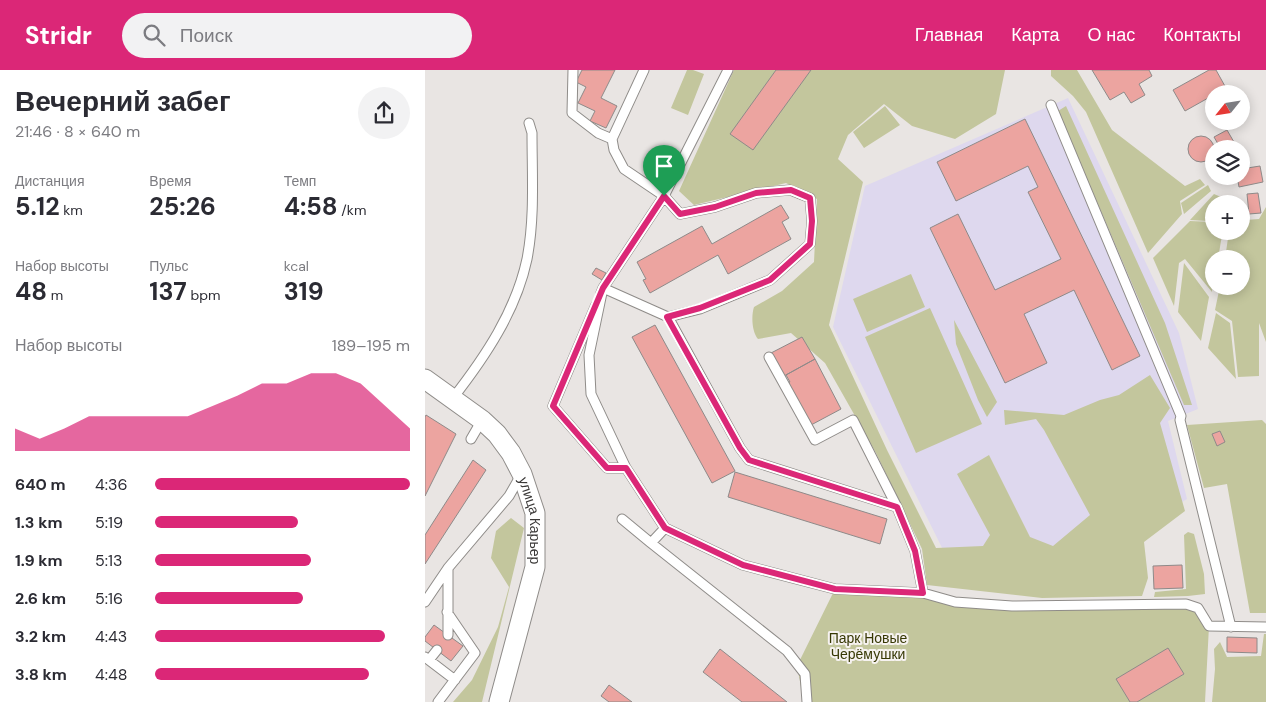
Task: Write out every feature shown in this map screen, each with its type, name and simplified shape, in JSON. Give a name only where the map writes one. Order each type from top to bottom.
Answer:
[{"type":"street","name":"улица Карьер","points":[[425,379],[453,398],[497,434],[511,453],[522,474],[535,513],[535,568],[499,702]]},
{"type":"lane","points":[[573,70],[571,114],[598,133],[611,139]]},
{"type":"lane","points":[[644,70],[611,139],[623,169],[664,196],[680,214],[715,207],[756,193],[791,190],[810,198],[812,221],[810,244],[770,280],[700,308],[667,317]]},
{"type":"lane","points":[[626,468],[607,468],[553,406],[603,288],[664,196],[728,70]]},
{"type":"lane","points":[[1051,105],[1181,416],[1180,420],[1231,627]]},
{"type":"lane","points":[[453,398],[469,378],[501,329],[514,300],[527,258],[531,208],[532,133],[529,123]]},
{"type":"lane","points":[[603,288],[667,317],[740,448],[749,460],[897,507]]},
{"type":"lane","points":[[603,288],[589,356],[591,394],[626,468],[665,528],[743,565],[835,589],[923,593],[955,602],[1012,606],[1185,604],[1198,608],[1209,626],[1266,627]]},
{"type":"lane","points":[[769,357],[815,440],[853,420],[897,507],[915,551],[923,593]]},
{"type":"lane","points":[[471,439],[481,420]]},
{"type":"lane","points":[[425,602],[448,568],[509,496],[522,474]]},
{"type":"lane","points":[[621,519],[787,651],[805,674],[807,702]]},
{"type":"lane","points":[[651,543],[665,528]]},
{"type":"lane","points":[[448,568],[448,635]]},
{"type":"lane","points":[[438,702],[475,653],[447,612]]},
{"type":"lane","points":[[437,650],[427,658],[455,680]]},
{"type":"shaded area","points":[[1068,98],[1179,333],[1198,409],[1168,421],[1187,499],[1112,544],[950,564],[833,327],[865,186]]},
{"type":"green space","points":[[687,70],[704,74],[688,115],[671,108]]},
{"type":"green space","points":[[734,70],[1005,70],[996,114],[955,139],[912,126],[884,104],[848,135],[838,159],[863,182],[829,325],[887,450],[936,548],[983,546],[990,535],[957,474],[989,455],[1030,537],[1053,546],[1090,515],[1044,430],[1036,419],[1005,425],[1004,410],[1064,415],[1100,400],[1119,395],[1150,375],[1170,408],[1160,423],[1185,511],[1144,542],[1148,578],[1142,596],[1042,598],[927,585],[922,549],[876,453],[825,363],[791,333],[758,339],[754,332],[752,319],[754,307],[782,291],[814,262],[817,199],[786,183],[694,205],[679,191]]},
{"type":"green space","points":[[1051,70],[1077,70],[1112,130],[1185,186],[1200,179],[1205,185],[1180,201],[1182,214],[1148,253],[1086,112],[1073,96],[1051,76]]},
{"type":"green space","points":[[885,106],[900,125],[864,148],[853,132]]},
{"type":"green space","points":[[1066,106],[1165,323],[1192,405],[1184,405],[1058,111]]},
{"type":"green space","points":[[1208,185],[1211,191],[1184,214],[1181,203]]},
{"type":"green space","points":[[1205,204],[1205,221],[1190,220]]},
{"type":"green space","points":[[1266,207],[1266,342],[1259,323],[1259,376],[1238,377],[1232,321],[1215,310],[1218,295],[1250,295],[1250,250],[1226,250],[1228,240],[1250,240],[1250,220],[1259,219]]},
{"type":"green space","points":[[1190,221],[1205,222],[1205,240],[1221,240],[1220,250],[1205,250],[1205,283],[1185,259],[1179,263],[1174,306],[1153,258]]},
{"type":"green space","points":[[1184,263],[1205,292],[1205,295],[1209,297],[1201,341],[1178,312]]},
{"type":"green space","points":[[911,274],[925,307],[867,332],[853,299]]},
{"type":"green space","points":[[930,308],[982,424],[916,453],[865,337]]},
{"type":"green space","points":[[1216,313],[1230,323],[1236,379],[1208,348]]},
{"type":"green space","points":[[954,320],[997,402],[987,417],[978,400],[956,344]]},
{"type":"green space","points":[[1262,420],[1266,424],[1266,613],[1250,613],[1227,484],[1204,488],[1187,425]]},
{"type":"green space","points":[[511,518],[524,528],[482,702],[453,702],[472,680],[498,627],[509,587],[491,558],[496,531]]},
{"type":"green space","points":[[1188,532],[1194,534],[1204,574],[1205,594],[1154,597],[1155,592],[1186,589],[1184,535]]},
{"type":"green space","name":"Парк Новые Черёмушки","points":[[835,589],[923,593],[955,602],[1198,608],[1209,626],[1205,702],[804,702],[797,666]]},
{"type":"green space","points":[[1264,634],[1266,634],[1266,702],[1212,702],[1215,669],[1214,649],[1220,642],[1227,657],[1261,656]]},
{"type":"building","points":[[582,70],[615,70],[601,98],[617,106],[606,128],[590,121],[595,111],[578,103],[586,87],[576,82]]},
{"type":"building","points":[[776,70],[811,70],[753,150],[730,134]]},
{"type":"building","points":[[1092,70],[1149,70],[1152,76],[1139,84],[1145,95],[1131,103],[1124,92],[1110,100]]},
{"type":"building","points":[[1209,70],[1216,70],[1224,85],[1205,85],[1205,100],[1185,111],[1173,90]]},
{"type":"building","points":[[1025,119],[1140,356],[1112,370],[1074,290],[1024,314],[1047,363],[1005,383],[930,228],[958,214],[995,290],[1061,259],[1028,192],[1038,187],[1028,166],[956,201],[937,162]]},
{"type":"building","points":[[1227,130],[1233,140],[1216,140],[1214,137]]},
{"type":"building","points":[[1201,136],[1211,139],[1205,140],[1205,161],[1191,159],[1188,149],[1191,139]]},
{"type":"building","points":[[1260,166],[1263,182],[1250,185],[1250,168]]},
{"type":"building","points":[[1258,193],[1261,213],[1250,214],[1250,195],[1247,194]]},
{"type":"building","points":[[781,205],[789,218],[782,222],[791,239],[728,274],[718,255],[650,293],[643,280],[646,279],[637,262],[702,226],[712,244]]},
{"type":"building","points":[[596,268],[606,273],[602,280],[592,274]]},
{"type":"building","points":[[655,325],[735,471],[712,483],[632,337]]},
{"type":"building","points":[[802,337],[815,359],[784,376],[771,353]]},
{"type":"building","points":[[815,359],[841,409],[811,425],[788,383],[790,382],[786,375]]},
{"type":"building","points":[[426,415],[456,434],[425,496],[425,417]]},
{"type":"building","points":[[1220,431],[1225,442],[1217,446],[1212,434]]},
{"type":"building","points":[[473,460],[486,470],[425,564],[425,535]]},
{"type":"building","points":[[735,472],[887,519],[880,544],[728,497]]},
{"type":"building","points":[[1182,565],[1183,588],[1154,589],[1153,566]]},
{"type":"building","points":[[434,625],[463,646],[451,661],[425,641],[425,637]]},
{"type":"building","points":[[1227,637],[1257,638],[1257,653],[1227,652]]},
{"type":"building","points":[[1168,648],[1184,674],[1137,702],[1130,702],[1116,679]]},
{"type":"building","points":[[720,649],[787,702],[742,702],[703,672]]},
{"type":"building","points":[[609,685],[632,702],[609,702],[601,696]]},
{"type":"route","points":[[791,190],[810,198],[812,221],[810,244],[770,280],[700,308],[667,317],[740,448],[749,460],[897,507],[915,551],[923,593],[835,589],[743,565],[665,528],[626,468],[607,468],[553,406],[603,288],[664,196],[680,214],[715,207],[756,193],[791,190]]}]
